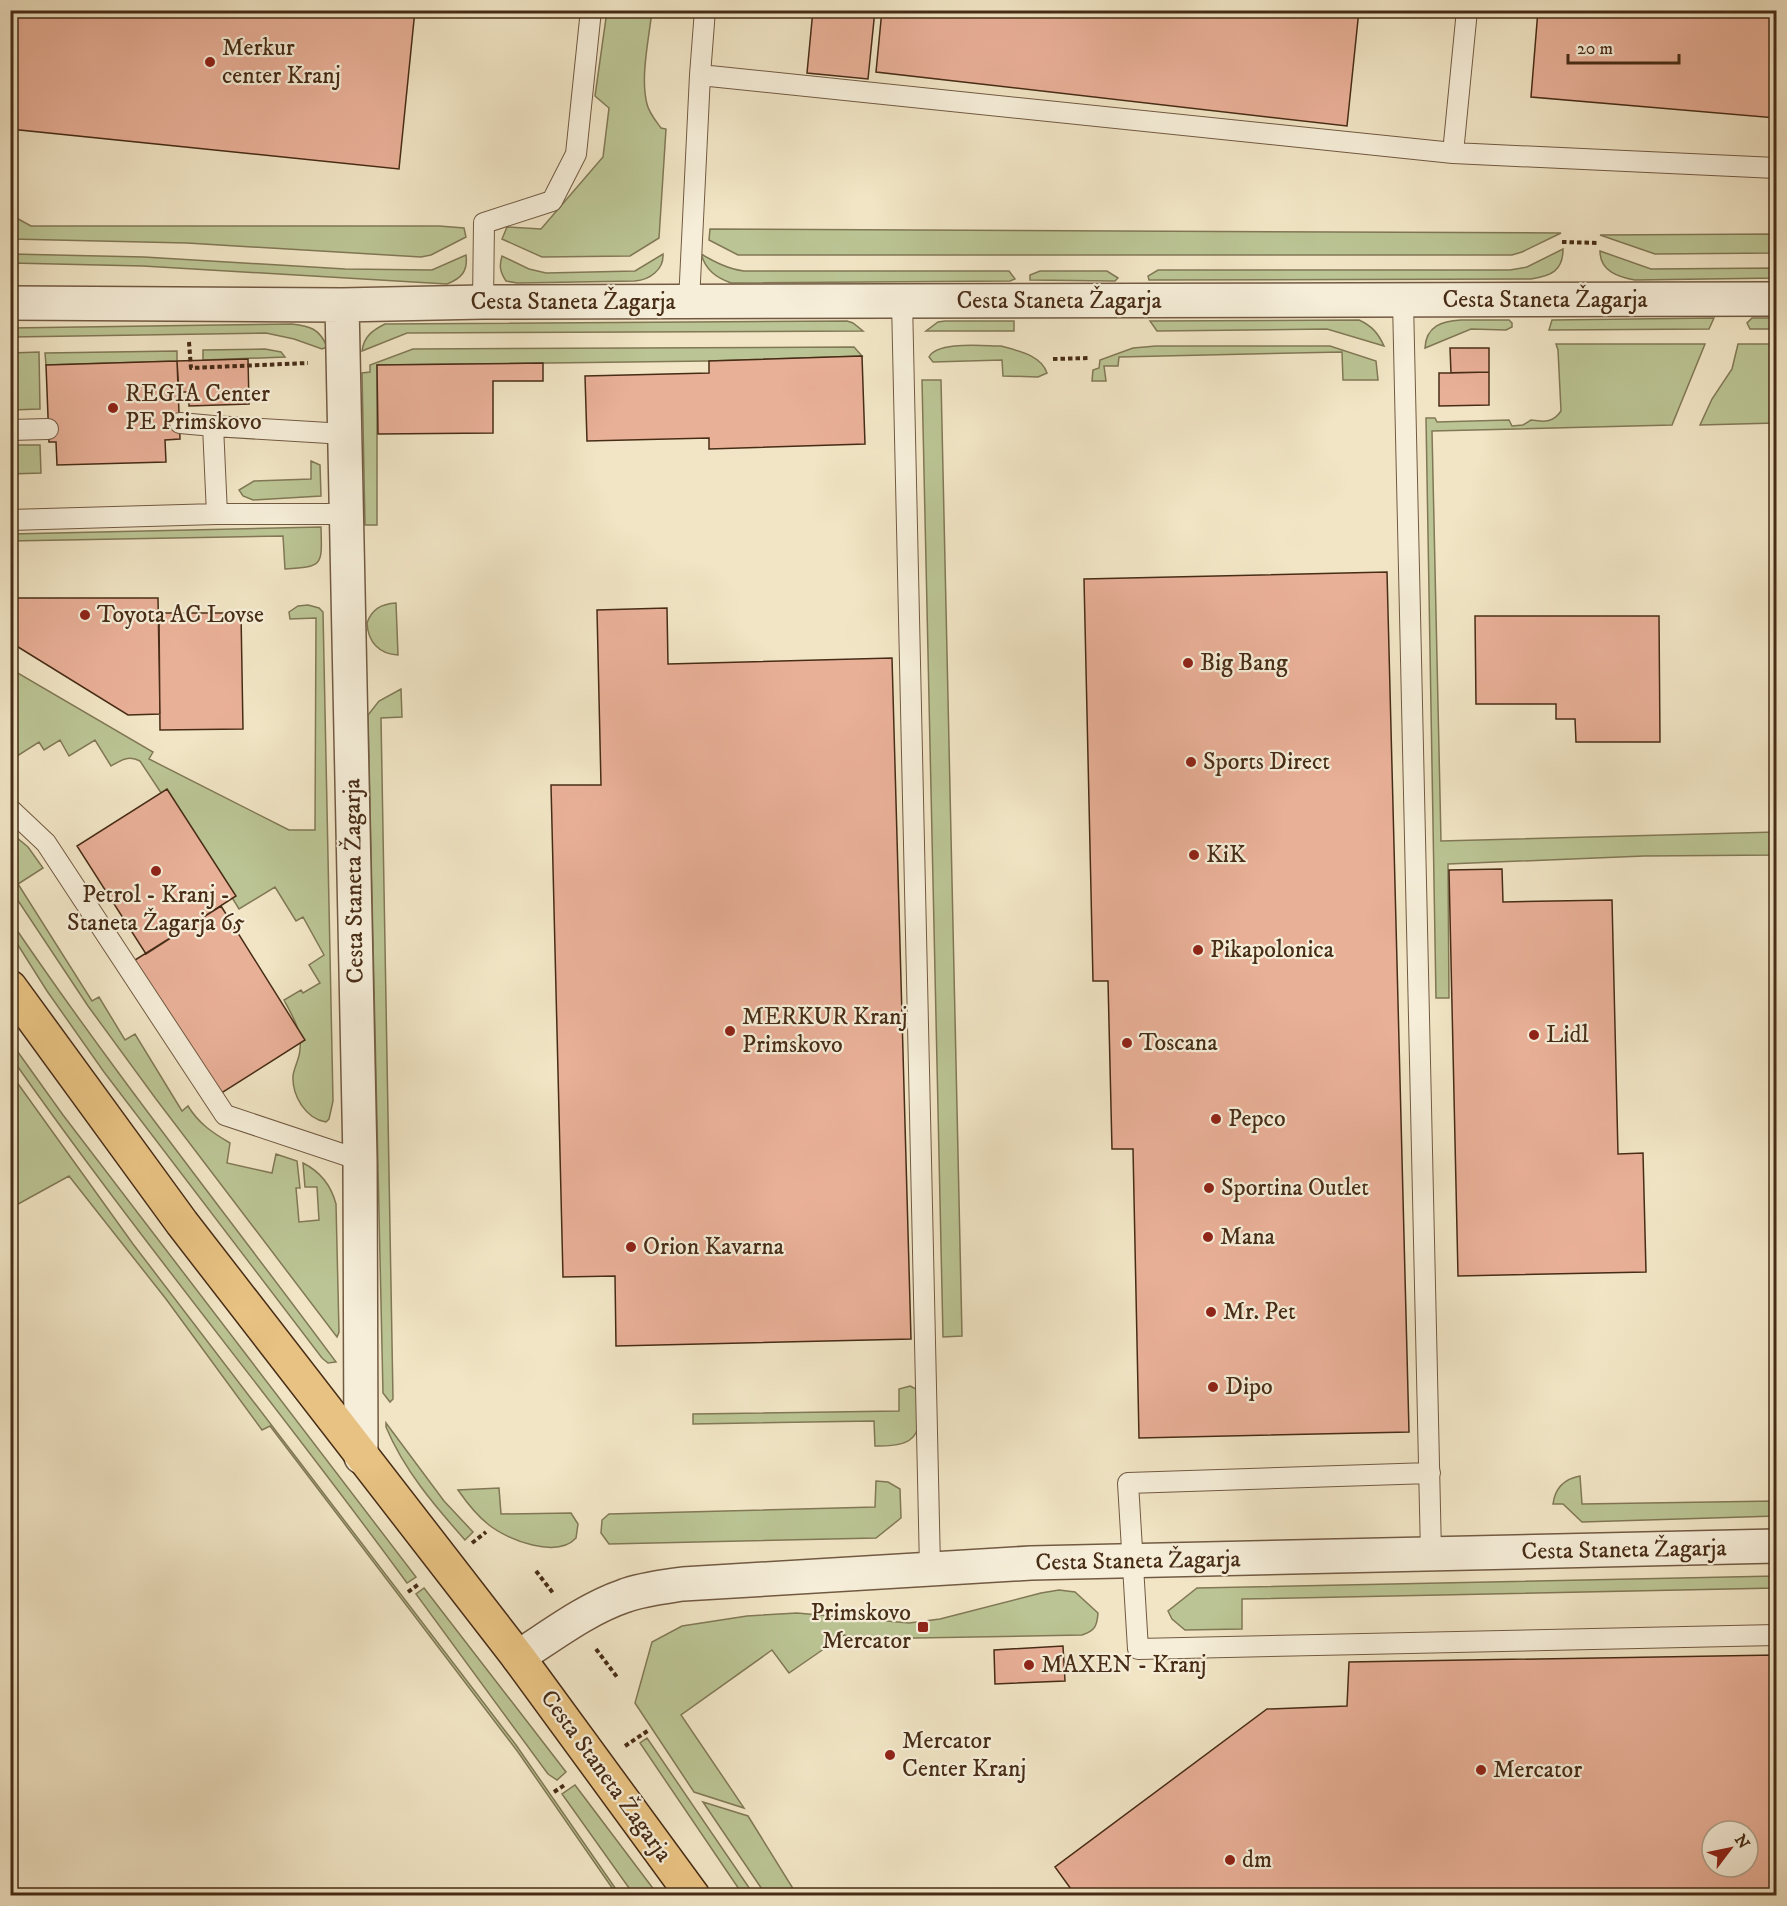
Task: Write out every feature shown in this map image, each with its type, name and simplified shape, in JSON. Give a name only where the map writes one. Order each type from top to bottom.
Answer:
[{"type":"main road","name":"Cesta Staneta Žagarja","points":[[10,987],[182,1223],[518,1657],[693,1896]]},
{"type":"street","name":"Cesta Staneta Žagarja","points":[[10,303],[342,305],[483,302],[1776,299]]},
{"type":"street","name":"Cesta Staneta Žagarja","points":[[342,305],[360,1160],[361,1457]]},
{"type":"street","name":"Cesta Staneta Žagarja","points":[[518,1657],[596,1609],[623,1596],[683,1584],[930,1568],[1776,1546]]},
{"type":"lane","points":[[483,302],[484,223],[552,201],[576,154],[591,10]]},
{"type":"lane","points":[[688,302],[705,10]]},
{"type":"lane","points":[[1453,153],[1467,10]]},
{"type":"lane","points":[[700,75],[1453,153],[1776,168]]},
{"type":"lane","points":[[902,301],[930,1568]]},
{"type":"lane","points":[[1403,301],[1431,1554]]},
{"type":"lane","points":[[180,423],[345,434]]},
{"type":"lane","points":[[213,426],[217,514]]},
{"type":"lane","points":[[10,430],[48,429]]},
{"type":"lane","points":[[10,520],[217,514],[346,514]]},
{"type":"lane","points":[[10,809],[46,843],[225,1114],[360,1160]]},
{"type":"lane","points":[[1430,1473],[1128,1483],[1138,1649],[1776,1635]]},
{"type":"path","points":[[1562,242],[1599,243]]},
{"type":"path","points":[[189,342],[190,368],[309,363]]},
{"type":"path","points":[[1053,358],[1089,357]]},
{"type":"green space","points":[[607,11],[652,11],[646,58],[645,94],[651,114],[661,128],[666,129],[659,238],[630,256],[542,257],[502,239],[507,227],[541,229],[603,157],[609,108],[595,96]]},
{"type":"green space","points":[[11,215],[31,226],[439,226],[464,228],[466,237],[431,255],[421,257],[187,243],[11,239]]},
{"type":"green space","points":[[710,229],[1561,233],[1512,255],[738,255],[709,240]]},
{"type":"green space","points":[[1776,234],[1776,253],[1655,254],[1600,235]]},
{"type":"green space","points":[[1563,249],[1561,263],[1554,271],[1531,279],[1149,280],[1148,276],[1158,270],[1510,270],[1527,267]]},
{"type":"green space","points":[[1600,251],[1651,269],[1776,268],[1776,278],[1635,280],[1611,272],[1603,264]]},
{"type":"green space","points":[[11,254],[144,257],[345,269],[432,270],[466,255],[466,265],[465,270],[457,279],[447,284],[143,266],[11,263]]},
{"type":"green space","points":[[663,254],[659,269],[655,273],[635,281],[517,283],[506,281],[500,266],[502,256],[529,269],[546,273],[635,271]]},
{"type":"green space","points":[[701,254],[727,267],[744,271],[1009,271],[1015,279],[1010,281],[731,283],[712,272]]},
{"type":"green space","points":[[1040,271],[1107,271],[1118,278],[1115,281],[1030,280],[1030,275]]},
{"type":"green space","points":[[1714,318],[1709,329],[1549,330],[1552,320]]},
{"type":"green space","points":[[1752,318],[1776,318],[1776,329],[1750,329],[1747,323]]},
{"type":"green space","points":[[1359,320],[1374,330],[1384,346],[1327,329],[1157,331],[1150,321]]},
{"type":"green space","points":[[1461,320],[1509,320],[1512,327],[1506,330],[1471,329],[1425,348],[1428,334],[1436,326]]},
{"type":"green space","points":[[847,321],[863,331],[407,333],[362,351],[370,334],[385,324]]},
{"type":"green space","points":[[1014,321],[1014,331],[926,331],[938,322]]},
{"type":"green space","points":[[292,324],[318,332],[327,347],[322,349],[294,339],[266,333],[11,337],[10,328]]},
{"type":"green space","points":[[1556,344],[1705,344],[1672,425],[1432,431],[1441,841],[1776,832],[1776,855],[1644,856],[1448,864],[1449,998],[1436,998],[1426,418],[1435,418],[1437,422],[1509,420],[1512,426],[1523,425],[1531,420],[1544,421],[1555,418],[1561,411]]},
{"type":"green space","points":[[1738,344],[1776,344],[1776,423],[1700,425],[1712,399],[1732,369]]},
{"type":"green space","points":[[951,346],[1001,346],[1034,358],[1040,362],[1047,373],[1038,377],[1003,376],[1002,360],[933,362],[929,357],[934,352]]},
{"type":"green space","points":[[1330,346],[1376,361],[1378,380],[1343,380],[1342,352],[1119,357],[1118,366],[1104,366],[1106,381],[1092,381],[1093,370],[1099,368],[1100,360],[1133,348]]},
{"type":"green space","points":[[854,347],[862,356],[709,361],[377,365],[377,525],[365,525],[362,373],[370,372],[370,365],[413,349]]},
{"type":"green space","points":[[265,349],[281,352],[285,357],[203,360],[203,350]]},
{"type":"green space","points":[[177,351],[177,361],[46,365],[45,353]]},
{"type":"green space","points":[[39,352],[40,409],[11,410],[11,353]]},
{"type":"green space","points":[[922,380],[941,380],[962,1336],[943,1337]]},
{"type":"green space","points":[[11,445],[40,445],[41,473],[11,474]]},
{"type":"green space","points":[[311,461],[320,465],[321,496],[253,500],[243,496],[239,490],[254,481],[311,479]]},
{"type":"green space","points":[[321,527],[321,549],[318,562],[307,567],[285,569],[283,536],[10,541],[11,534]]},
{"type":"green space","points":[[396,603],[398,655],[385,652],[376,646],[370,636],[367,623],[378,608]]},
{"type":"green space","points":[[308,605],[319,608],[323,612],[333,1101],[329,1119],[326,1122],[312,1116],[307,1111],[298,1099],[293,1084],[300,1042],[296,1023],[284,1000],[320,983],[309,965],[324,955],[303,917],[296,921],[275,887],[239,909],[181,814],[177,817],[140,761],[129,758],[111,766],[95,740],[69,756],[60,740],[44,750],[39,742],[11,760],[11,669],[153,752],[149,759],[289,830],[315,830],[316,618],[290,619],[289,612],[298,606]]},
{"type":"green space","points":[[401,689],[402,717],[381,718],[393,1399],[390,1402],[383,1393],[368,715],[379,701]]},
{"type":"green space","points":[[10,832],[28,847],[43,868],[18,884],[92,1001],[99,997],[125,1040],[135,1034],[182,1111],[188,1106],[207,1128],[230,1143],[227,1163],[272,1173],[276,1154],[297,1161],[300,1188],[296,1188],[299,1222],[319,1220],[317,1187],[305,1187],[303,1163],[320,1175],[328,1185],[336,1204],[339,1332],[337,1337],[88,1006],[11,890]]},
{"type":"green space","points":[[10,920],[130,1088],[336,1362],[328,1363],[322,1358],[104,1072],[47,991],[11,934]]},
{"type":"green space","points":[[10,1041],[63,1115],[416,1577],[407,1583],[108,1190],[11,1057]]},
{"type":"green space","points":[[11,1074],[133,1244],[516,1745],[620,1895],[617,1895],[518,1752],[270,1426],[262,1430],[166,1299],[69,1176],[11,1208],[10,1108],[15,1105],[11,1098]]},
{"type":"green space","points":[[910,1386],[918,1390],[919,1416],[916,1433],[911,1439],[891,1446],[875,1446],[874,1421],[693,1424],[693,1414],[899,1411],[899,1389]]},
{"type":"green space","points":[[386,1423],[444,1501],[473,1532],[465,1540],[411,1472],[393,1443]]},
{"type":"green space","points":[[1580,1476],[1582,1504],[1776,1501],[1776,1516],[1582,1522],[1563,1504],[1553,1504],[1561,1485],[1569,1479]]},
{"type":"green space","points":[[876,1481],[888,1482],[900,1489],[901,1518],[876,1538],[609,1544],[601,1533],[602,1520],[609,1514],[875,1507]]},
{"type":"green space","points":[[499,1488],[501,1514],[571,1513],[578,1524],[576,1538],[568,1544],[557,1547],[532,1545],[520,1541],[497,1531],[484,1521],[458,1490]]},
{"type":"green space","points":[[1776,1576],[1776,1588],[1242,1599],[1242,1629],[1185,1630],[1172,1619],[1168,1611],[1197,1588]]},
{"type":"green space","points":[[424,1588],[566,1772],[557,1780],[548,1774],[416,1594]]},
{"type":"green space","points":[[1059,1590],[1075,1592],[1098,1613],[1093,1630],[1082,1635],[858,1639],[844,1635],[789,1673],[772,1650],[681,1715],[744,1808],[694,1792],[635,1703],[652,1642],[682,1626],[747,1616],[797,1613],[909,1623],[940,1619]]},
{"type":"green space","points":[[647,1738],[754,1895],[743,1895],[640,1743]]},
{"type":"green space","points":[[575,1785],[658,1895],[634,1895],[562,1794]]},
{"type":"green space","points":[[703,1802],[748,1816],[797,1895],[766,1895]]},
{"type":"building","name":"Merkur center Kranj","points":[[10,10],[415,10],[399,169],[10,129]]},
{"type":"building","points":[[813,10],[875,10],[868,79],[807,73]]},
{"type":"building","points":[[882,10],[1359,10],[1347,126],[876,72]]},
{"type":"building","points":[[1538,10],[1776,10],[1776,118],[1531,97]]},
{"type":"building","points":[[1450,348],[1489,348],[1489,372],[1451,373]]},
{"type":"building","points":[[862,356],[865,444],[709,449],[709,438],[587,441],[585,376],[709,373],[709,361]]},
{"type":"building","points":[[248,359],[249,404],[189,406],[189,392],[179,392],[177,361]]},
{"type":"building","name":"REGIA Center PE Primskovo","points":[[177,361],[180,439],[165,440],[166,462],[57,465],[56,442],[49,442],[46,365]]},
{"type":"building","points":[[543,363],[543,381],[493,381],[493,433],[378,434],[377,365]]},
{"type":"building","points":[[1489,372],[1489,405],[1439,406],[1439,373]]},
{"type":"building","points":[[1387,572],[1409,1432],[1139,1438],[1133,1149],[1112,1149],[1108,981],[1093,981],[1084,579]]},
{"type":"building","points":[[10,598],[158,598],[160,714],[128,715],[10,642]]},
{"type":"building","name":"MERKUR Kranj Primskovo","points":[[667,608],[668,664],[892,658],[911,1339],[616,1346],[615,1276],[563,1277],[551,785],[601,785],[597,610]]},
{"type":"building","points":[[159,613],[241,613],[243,729],[160,730]]},
{"type":"building","points":[[1475,616],[1659,616],[1660,742],[1576,742],[1575,719],[1556,719],[1556,704],[1476,704]]},
{"type":"building","name":"Petrol - Kranj - Staneta Žagarja 65","points":[[167,789],[236,896],[146,954],[77,846]]},
{"type":"building","name":"Lidl","points":[[1502,869],[1503,902],[1612,900],[1618,1154],[1643,1153],[1646,1272],[1458,1276],[1449,870]]},
{"type":"building","points":[[221,906],[305,1040],[212,1099],[127,965]]},
{"type":"building","name":"MAXEN - Kranj","points":[[1063,1646],[1065,1681],[995,1684],[994,1650]]},
{"type":"building","name":"Mercator","points":[[1776,1655],[1776,1896],[1076,1896],[1055,1867],[1267,1709],[1347,1706],[1349,1662]]},
{"type":"place","name":"Merkur center Kranj","points":[[210,62]]},
{"type":"place","name":"REGIA Center PE Primskovo","points":[[113,408]]},
{"type":"place","name":"Toyota AC Lovse","points":[[85,615]]},
{"type":"place","name":"Big Bang","points":[[1188,663]]},
{"type":"place","name":"Sports Direct","points":[[1191,762]]},
{"type":"place","name":"KiK","points":[[1194,855]]},
{"type":"place","name":"Petrol - Kranj - Staneta Žagarja 65","points":[[156,871]]},
{"type":"place","name":"Pikapolonica","points":[[1198,950]]},
{"type":"place","name":"MERKUR Kranj Primskovo","points":[[730,1031]]},
{"type":"place","name":"Lidl","points":[[1534,1035]]},
{"type":"place","name":"Toscana","points":[[1127,1043]]},
{"type":"place","name":"Pepco","points":[[1216,1119]]},
{"type":"place","name":"Sportina Outlet","points":[[1209,1188]]},
{"type":"place","name":"Mana","points":[[1208,1237]]},
{"type":"place","name":"Orion Kavarna","points":[[631,1247]]},
{"type":"place","name":"Mr. Pet","points":[[1211,1312]]},
{"type":"place","name":"Dipo","points":[[1213,1387]]},
{"type":"place","name":"Primskovo Mercator","points":[[923,1627]]},
{"type":"place","name":"MAXEN - Kranj","points":[[1029,1665]]},
{"type":"place","name":"Mercator Center Kranj","points":[[890,1755]]},
{"type":"place","name":"Mercator","points":[[1481,1770]]},
{"type":"place","name":"dm","points":[[1230,1860]]}]
